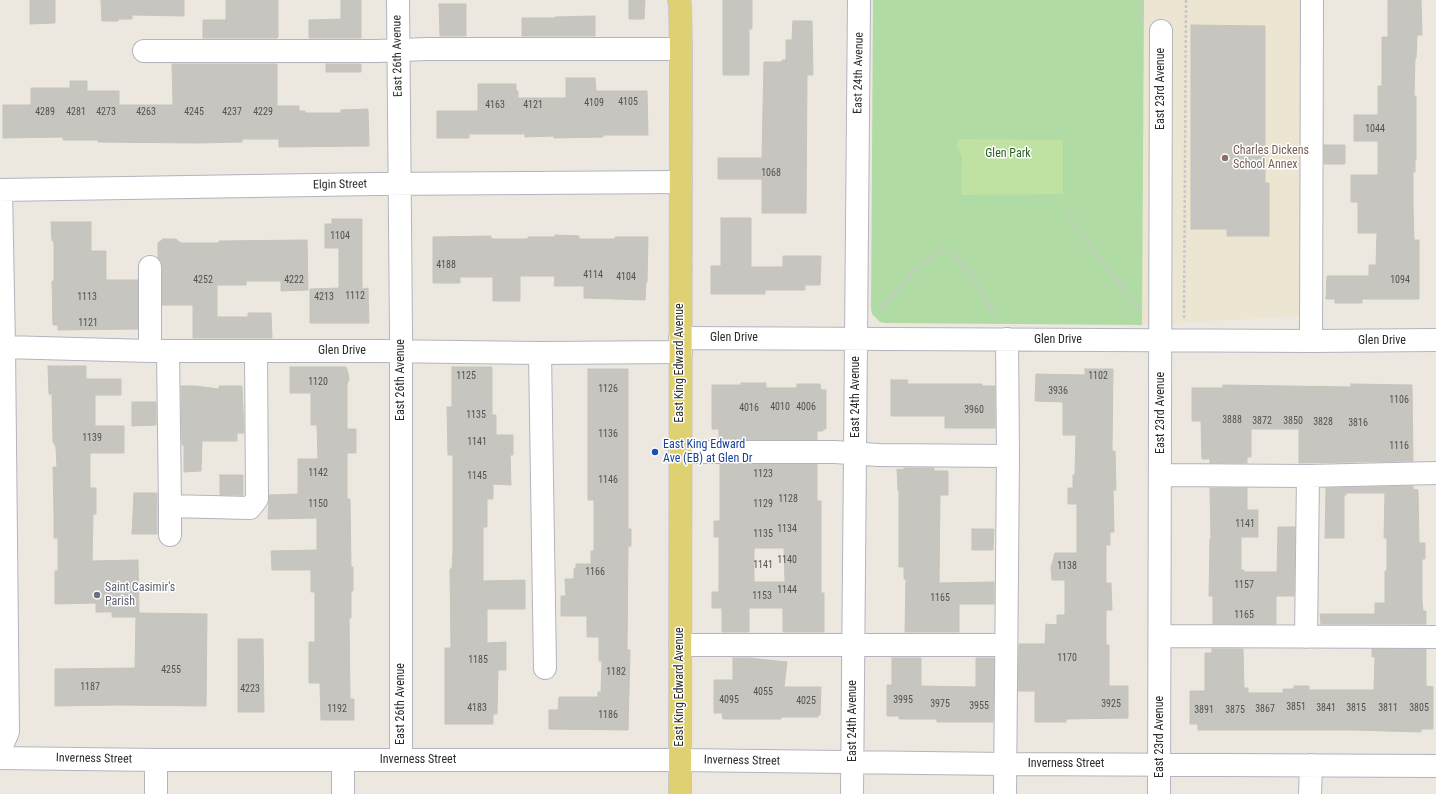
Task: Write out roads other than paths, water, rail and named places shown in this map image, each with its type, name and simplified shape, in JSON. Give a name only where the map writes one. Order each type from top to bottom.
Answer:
[{"type":"main road","name":"East King Edward Avenue","points":[[680,794],[681,2]]},
{"type":"street","name":"East 26th Avenue","points":[[398,0],[401,352],[401,760]]},
{"type":"street","name":"East 24th Avenue","points":[[852,794],[860,0]]},
{"type":"street","points":[[1311,341],[1312,0]]},
{"type":"street","name":"East 23rd Avenue","points":[[1159,794],[1161,31]]},
{"type":"street","points":[[144,51],[681,49]]},
{"type":"street","name":"Elgin Street","points":[[1,190],[400,184],[681,182]]},
{"type":"street","points":[[0,750],[8,732],[3,620],[4,347],[1,190]]},
{"type":"street","points":[[150,268],[159,351],[170,506],[170,535]]},
{"type":"street","name":"Glen Drive","points":[[4,347],[159,351],[540,353],[680,345],[856,338],[1311,341],[1436,340]]},
{"type":"street","points":[[1005,794],[1008,456],[1007,339]]},
{"type":"street","points":[[170,506],[250,508],[257,499],[256,351]]},
{"type":"street","points":[[540,353],[545,668]]},
{"type":"street","points":[[680,452],[835,452],[879,455],[1008,456]]},
{"type":"street","points":[[1160,474],[1308,476],[1436,473]]},
{"type":"street","points":[[1306,637],[1308,476]]},
{"type":"street","points":[[1160,636],[1436,637]]},
{"type":"street","points":[[680,645],[1006,645]]},
{"type":"street","name":"Inverness Street","points":[[0,758],[156,760],[680,760],[1005,764],[1436,766]]},
{"type":"street","points":[[156,760],[156,794]]},
{"type":"street","points":[[343,760],[343,794]]},
{"type":"street","points":[[1310,794],[1311,765]]},
{"type":"place","name":"Charles Dickens School Annex","points":[[1225,158]]},
{"type":"place","name":"East King Edward Ave (EB) at Glen Dr","points":[[655,452]]},
{"type":"place","name":"Saint Casimir's Parish","points":[[97,595]]},
{"type":"park label","name":"Glen Park","points":[[1008,154]]}]
